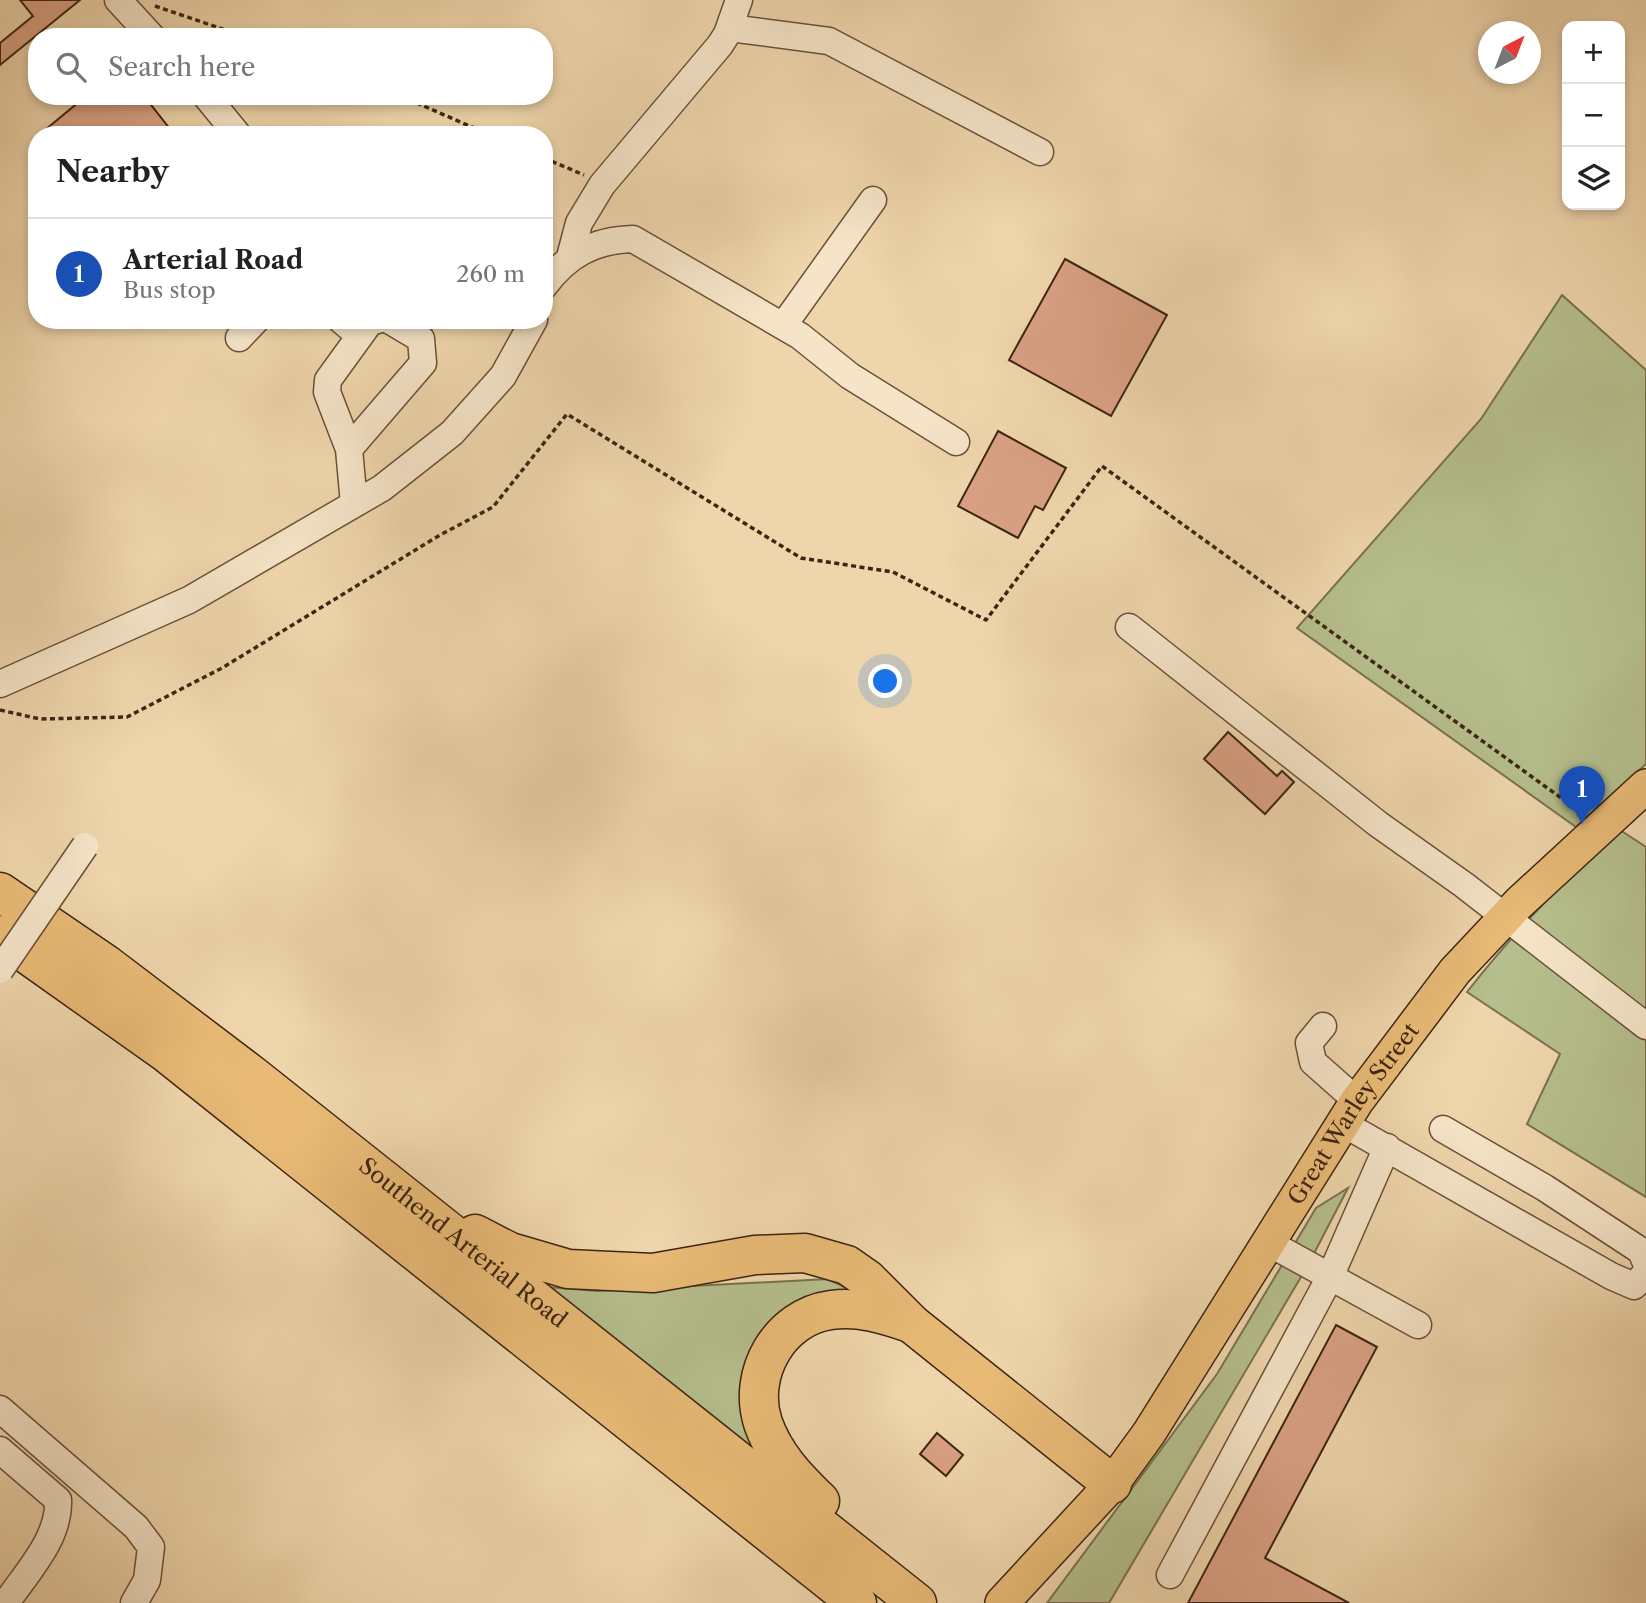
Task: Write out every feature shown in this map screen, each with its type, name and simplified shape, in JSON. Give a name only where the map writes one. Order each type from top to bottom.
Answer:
[{"type":"highway","name":"Southend Arterial Road","points":[[0,892],[107,965],[359,1160],[917,1603]]},
{"type":"highway","name":"Southend Arterial Road","points":[[0,935],[165,1052],[856,1603]]},
{"type":"highway","points":[[359,1160],[483,1239],[510,1252],[568,1269],[653,1273],[755,1255],[805,1253],[847,1265],[867,1279],[912,1324],[1112,1484]]},
{"type":"highway","points":[[912,1324],[862,1310],[831,1310],[804,1317],[784,1332],[769,1352],[761,1376],[760,1398],[763,1422],[778,1454],[799,1481],[861,1540],[937,1603]]},
{"type":"main road","name":"Great Warley Street","points":[[1002,1603],[1112,1484],[1184,1383],[1267,1242],[1351,1112],[1455,971],[1506,916],[1646,786]]},
{"type":"street","points":[[118,0],[144,28]]},
{"type":"street","points":[[553,276],[569,257],[579,223],[602,185],[720,45],[730,28],[739,0]]},
{"type":"street","points":[[730,28],[829,41],[1040,152]]},
{"type":"street","points":[[213,105],[231,126]]},
{"type":"street","points":[[783,326],[873,200]]},
{"type":"street","points":[[569,257],[613,239],[634,239],[783,326],[850,376],[956,442]]},
{"type":"street","points":[[354,504],[349,449],[327,392],[328,380],[357,329]]},
{"type":"street","points":[[349,449],[423,363],[421,339],[404,329]]},
{"type":"street","points":[[0,684],[189,600],[382,488],[452,433],[503,376],[529,329]]},
{"type":"street","points":[[1129,627],[1378,824],[1506,916],[1646,1026]]},
{"type":"street","points":[[0,970],[85,846]]},
{"type":"street","points":[[1323,1027],[1309,1043],[1313,1062],[1351,1112],[1387,1147],[1611,1276],[1634,1286],[1646,1273]]},
{"type":"street","points":[[1443,1129],[1545,1188],[1642,1251],[1646,1263]]},
{"type":"street","points":[[1170,1575],[1330,1277],[1387,1147]]},
{"type":"street","points":[[1267,1242],[1418,1325]]},
{"type":"street","points":[[0,1409],[136,1527],[151,1547],[147,1580],[134,1603]]},
{"type":"street","points":[[0,1450],[58,1500],[59,1518],[52,1535],[6,1603]]},
{"type":"path","points":[[149,4],[220,28]]},
{"type":"path","points":[[422,105],[469,126]]},
{"type":"path","points":[[553,162],[602,185]]},
{"type":"path","points":[[0,710],[40,719],[127,718],[222,668],[440,535],[493,507],[567,414],[802,558],[892,572],[986,620],[1102,466],[1601,827]]},
{"type":"green space","points":[[1562,295],[1646,370],[1646,764],[1576,827],[1297,628],[1481,419]]},
{"type":"green space","points":[[1620,830],[1646,847],[1646,1197],[1527,1124],[1560,1054],[1467,992],[1540,908]]},
{"type":"green space","points":[[1348,1188],[1308,1265],[1109,1603],[1047,1603],[1217,1374],[1316,1208]]},
{"type":"green space","points":[[828,1279],[867,1298],[756,1344],[767,1470],[547,1287],[597,1291]]},
{"type":"building","points":[[20,0],[80,0],[46,28],[28,28],[28,42],[0,65],[0,43],[33,16]]},
{"type":"building","points":[[75,105],[151,105],[168,126],[50,126]]},
{"type":"building","points":[[1065,259],[1167,315],[1111,416],[1009,360]]},
{"type":"building","points":[[998,431],[1066,468],[1043,510],[1035,506],[1018,538],[958,506]]},
{"type":"building","points":[[1228,732],[1277,776],[1282,771],[1294,782],[1265,814],[1204,759]]},
{"type":"building","points":[[1336,1325],[1377,1347],[1265,1558],[1349,1603],[1188,1603]]},
{"type":"building","points":[[937,1433],[963,1455],[946,1476],[920,1454]]},
{"type":"place","name":"Arterial Road","points":[[1582,824]]}]
